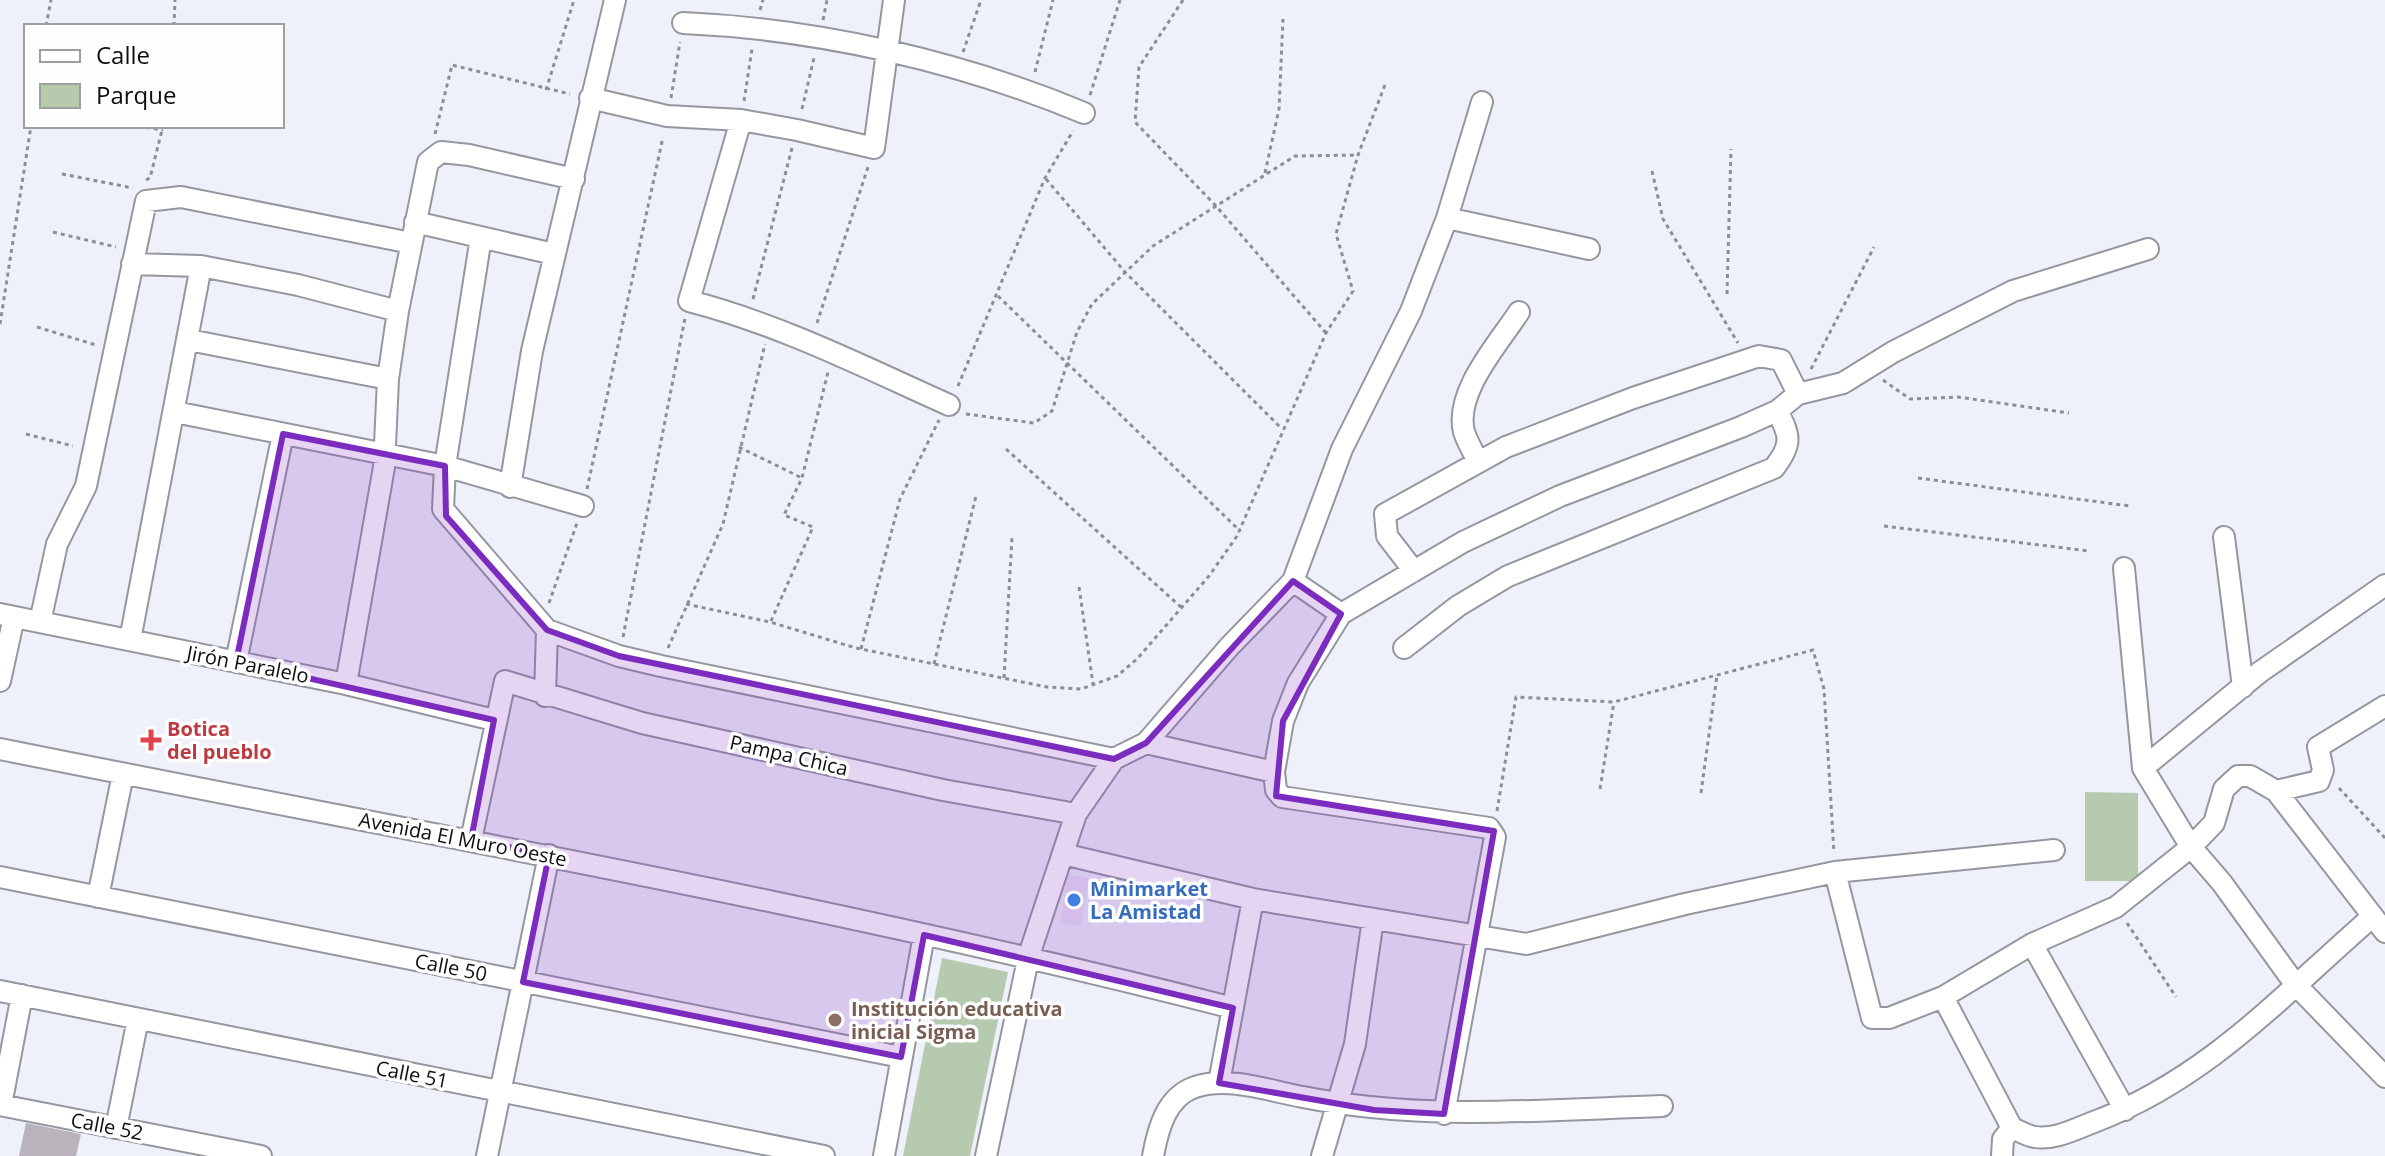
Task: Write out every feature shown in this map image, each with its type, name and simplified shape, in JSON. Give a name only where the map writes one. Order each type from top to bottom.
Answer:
[{"type":"street","points":[[510,487],[532,351],[615,0]]},
{"type":"street","points":[[590,98],[667,116],[741,120],[874,148],[894,0]]},
{"type":"street","points":[[683,23],[755,26],[820,36],[1004,81],[1084,113]]},
{"type":"street","points":[[986,1156],[1029,955],[1076,814],[1114,759],[1146,743],[1229,647],[1293,581],[1342,449],[1411,311],[1447,218],[1482,102]]},
{"type":"street","points":[[741,120],[689,301],[833,353],[946,408]]},
{"type":"street","points":[[346,684],[385,455],[388,379],[398,311],[431,158],[441,152],[469,155],[574,179]]},
{"type":"street","points":[[40,622],[57,544],[86,486],[146,201],[181,197],[411,243]]},
{"type":"street","points":[[1447,218],[1589,249]]},
{"type":"street","points":[[415,222],[554,254]]},
{"type":"street","points":[[481,237],[445,466],[442,504],[446,516],[544,626],[619,656],[661,666],[1114,759]]},
{"type":"street","points":[[1444,1114],[1478,937],[1494,831],[1282,797],[1276,790],[1274,772],[1283,721],[1298,683],[1341,614],[1463,542],[1560,496],[1777,411],[1798,394],[1843,383],[2013,291],[2148,249]]},
{"type":"street","points":[[134,258],[201,266],[298,285],[398,311]]},
{"type":"street","points":[[130,640],[201,266]]},
{"type":"street","points":[[1478,461],[1464,430],[1466,401],[1519,312]]},
{"type":"street","points":[[189,340],[388,379]]},
{"type":"street","points":[[1414,571],[1387,536],[1385,514],[1478,461],[1633,398],[1748,360],[1769,356],[1781,360],[1798,394]]},
{"type":"street","points":[[1404,648],[1458,606],[1508,576],[1774,468],[1787,451],[1787,429],[1777,411]]},
{"type":"street","points":[[175,412],[445,466],[583,506]]},
{"type":"street","points":[[236,662],[283,434]]},
{"type":"street","points":[[2224,537],[2243,687]]},
{"type":"street","points":[[2124,568],[2143,768],[2191,847],[2222,883],[2295,984],[2385,1077]]},
{"type":"street","points":[[1293,581],[1341,614]]},
{"type":"street","points":[[2143,768],[2243,687],[2385,585]]},
{"type":"street","points":[[0,681],[7,615]]},
{"type":"street","name":"Jirón Paralelo","points":[[7,615],[346,684],[494,720]]},
{"type":"street","points":[[544,626],[545,696]]},
{"type":"street","name":"Pampa Chica","points":[[494,720],[505,681],[545,696],[642,723],[943,790],[1076,814]]},
{"type":"street","points":[[2276,791],[2319,781],[2323,770],[2318,747],[2385,706]]},
{"type":"street","points":[[471,840],[494,720]]},
{"type":"street","points":[[1146,743],[1274,772]]},
{"type":"street","name":"Avenida El Muro Oeste","points":[[0,749],[549,855],[1029,955],[1233,1008]]},
{"type":"street","points":[[98,897],[123,774]]},
{"type":"street","points":[[1835,872],[1872,1018],[1889,1018],[1943,997],[2032,944],[2116,907],[2191,847],[2214,823],[2224,789],[2238,776],[2250,776],[2276,791],[2379,924],[2295,984],[2223,1051],[2157,1095],[2060,1135],[2035,1137],[2012,1128],[1943,997]]},
{"type":"street","points":[[1063,854],[1253,899],[1526,944],[1685,904],[1835,872],[2054,850]]},
{"type":"street","points":[[487,1156],[549,855]]},
{"type":"street","name":"Calle 50","points":[[0,877],[901,1057]]},
{"type":"street","points":[[1219,1083],[1253,899]]},
{"type":"street","points":[[1322,1156],[1335,1103],[1355,1044],[1373,919]]},
{"type":"street","points":[[884,1156],[924,935]]},
{"type":"street","points":[[2032,944],[2125,1110]]},
{"type":"street","name":"Calle 51","points":[[0,991],[824,1156]]},
{"type":"street","points":[[0,1105],[22,995]]},
{"type":"street","points":[[116,1128],[138,1019]]},
{"type":"street","points":[[1153,1156],[1172,1103],[1185,1091],[1219,1083],[1374,1110],[1444,1114],[1662,1106]]},
{"type":"street","name":"Calle 52","points":[[0,1105],[261,1156]]},
{"type":"street","points":[[2002,1156],[2003,1139],[2012,1128]]},
{"type":"path","points":[[46,24],[51,0]]},
{"type":"path","points":[[174,24],[175,0]]},
{"type":"path","points":[[546,90],[574,0]]},
{"type":"path","points":[[741,120],[755,26],[763,0]]},
{"type":"path","points":[[747,321],[827,0]]},
{"type":"path","points":[[957,71],[981,0]]},
{"type":"path","points":[[1031,91],[1053,0]]},
{"type":"path","points":[[861,649],[900,499],[998,295],[1045,178],[1084,113],[1120,0]]},
{"type":"path","points":[[1183,0],[1139,67],[1135,122],[1216,206],[1326,333]]},
{"type":"path","points":[[1265,173],[1279,109],[1283,19]]},
{"type":"path","points":[[544,626],[583,506],[667,116],[683,23]]},
{"type":"path","points":[[427,167],[452,65],[546,90],[590,98]]},
{"type":"path","points":[[686,604],[770,622],[861,649],[1047,687],[1081,689],[1117,676],[1137,659],[1209,576],[1239,530],[1326,333],[1353,291],[1336,234],[1358,155],[1385,85]]},
{"type":"path","points":[[0,324],[31,128]]},
{"type":"path","points":[[62,174],[133,188],[150,178],[163,128]]},
{"type":"path","points":[[810,344],[874,148]]},
{"type":"path","points":[[1727,294],[1731,149]]},
{"type":"path","points":[[946,408],[1034,423],[1052,411],[1068,360],[1092,304],[1153,246],[1295,156],[1358,155]]},
{"type":"path","points":[[1652,171],[1663,219],[1748,360]]},
{"type":"path","points":[[1045,178],[1125,272],[1282,429]]},
{"type":"path","points":[[53,232],[134,258]]},
{"type":"path","points":[[1798,394],[1874,247]]},
{"type":"path","points":[[998,295],[1239,530]]},
{"type":"path","points":[[619,656],[689,301]]},
{"type":"path","points":[[37,327],[115,351]]},
{"type":"path","points":[[661,666],[723,524],[769,329]]},
{"type":"path","points":[[770,622],[813,527],[784,515],[802,478],[833,353]]},
{"type":"path","points":[[1866,369],[1910,399],[1958,397],[2069,413]]},
{"type":"path","points":[[26,434],[94,450]]},
{"type":"path","points":[[739,447],[802,478]]},
{"type":"path","points":[[1006,449],[1182,608]]},
{"type":"path","points":[[1918,478],[2130,506]]},
{"type":"path","points":[[934,664],[976,496]]},
{"type":"path","points":[[1884,526],[2089,551]]},
{"type":"path","points":[[1004,678],[1012,537]]},
{"type":"path","points":[[1079,587],[1093,684]]},
{"type":"path","points":[[1494,831],[1516,697],[1614,702],[1813,650],[1824,689],[1835,872]]},
{"type":"path","points":[[1701,793],[1717,675]]},
{"type":"path","points":[[1600,789],[1614,702]]},
{"type":"path","points":[[2323,770],[2385,838]]},
{"type":"path","points":[[2116,907],[2176,997]]},
{"type":"highlighted area","points":[[283,434],[445,466],[446,516],[547,630],[619,656],[1114,759],[1146,743],[1293,581],[1341,614],[1283,721],[1276,796],[1494,831],[1444,1114],[1374,1110],[1219,1083],[1233,1008],[924,935],[901,1057],[523,982],[549,855],[471,840],[494,720],[236,662]]},
{"type":"shaded area","name":"Minimarket La Amistad","points":[[1067,874],[1089,878],[1081,926],[1061,923]]},
{"type":"green space","points":[[2085,792],[2138,793],[2138,881],[2085,881]]},
{"type":"green space","points":[[942,958],[1008,972],[970,1156],[903,1156]]},
{"type":"building","points":[[26,1123],[81,1134],[76,1156],[19,1156]]},
{"type":"place","name":"Botica del pueblo","points":[[151,740]]},
{"type":"place","name":"Minimarket La Amistad","points":[[1074,900]]},
{"type":"place","name":"Institución educativa inicial Sigma","points":[[835,1020]]}]
